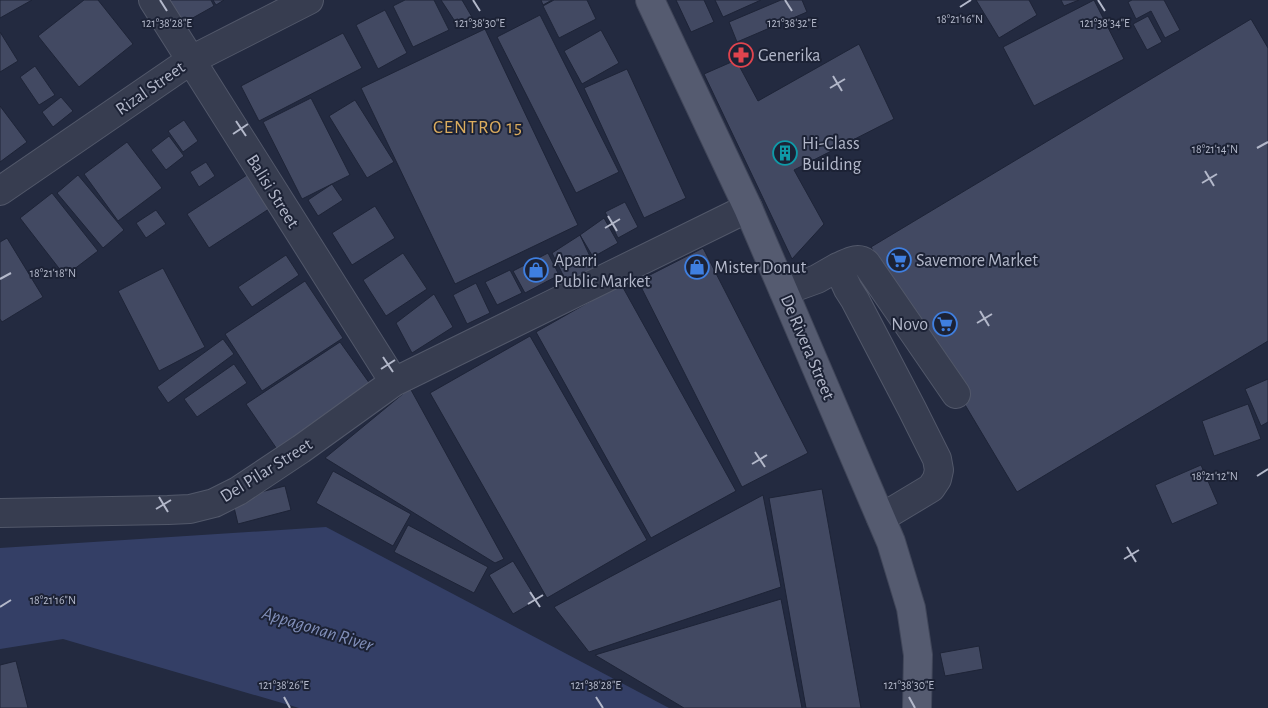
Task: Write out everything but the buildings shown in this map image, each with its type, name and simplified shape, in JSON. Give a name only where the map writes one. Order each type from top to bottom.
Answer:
[{"type":"main road","name":"De Rivera Street","points":[[650,0],[748,208],[891,542],[911,608],[918,655],[917,708]]},
{"type":"street","name":"Balisi Street","points":[[153,0],[394,382]]},
{"type":"street","name":"Rizal Street","points":[[0,191],[191,60],[309,0]]},
{"type":"street","name":"Del Pilar Street","points":[[0,513],[190,509],[214,503],[238,491],[301,450],[394,382],[748,208]]},
{"type":"street","points":[[784,291],[817,278],[838,267],[856,260],[863,260],[956,394]]},
{"type":"street","points":[[838,267],[937,459],[939,470],[937,479],[931,488],[881,518]]},
{"type":"water","name":"Appagonan River","points":[[326,527],[669,708],[299,708],[63,639],[0,649],[0,548]]},
{"type":"place","name":"Generika","points":[[741,55]]},
{"type":"place","name":"Hi-Class Building","points":[[785,153]]},
{"type":"place","name":"Savemore Market","points":[[899,260]]},
{"type":"place","name":"Mister Donut","points":[[697,267]]},
{"type":"place","name":"Aparri Public Market","points":[[536,270]]},
{"type":"place","name":"Novo","points":[[945,324]]},
{"type":"district","name":"CENTRO 15","points":[[478,126]]}]
